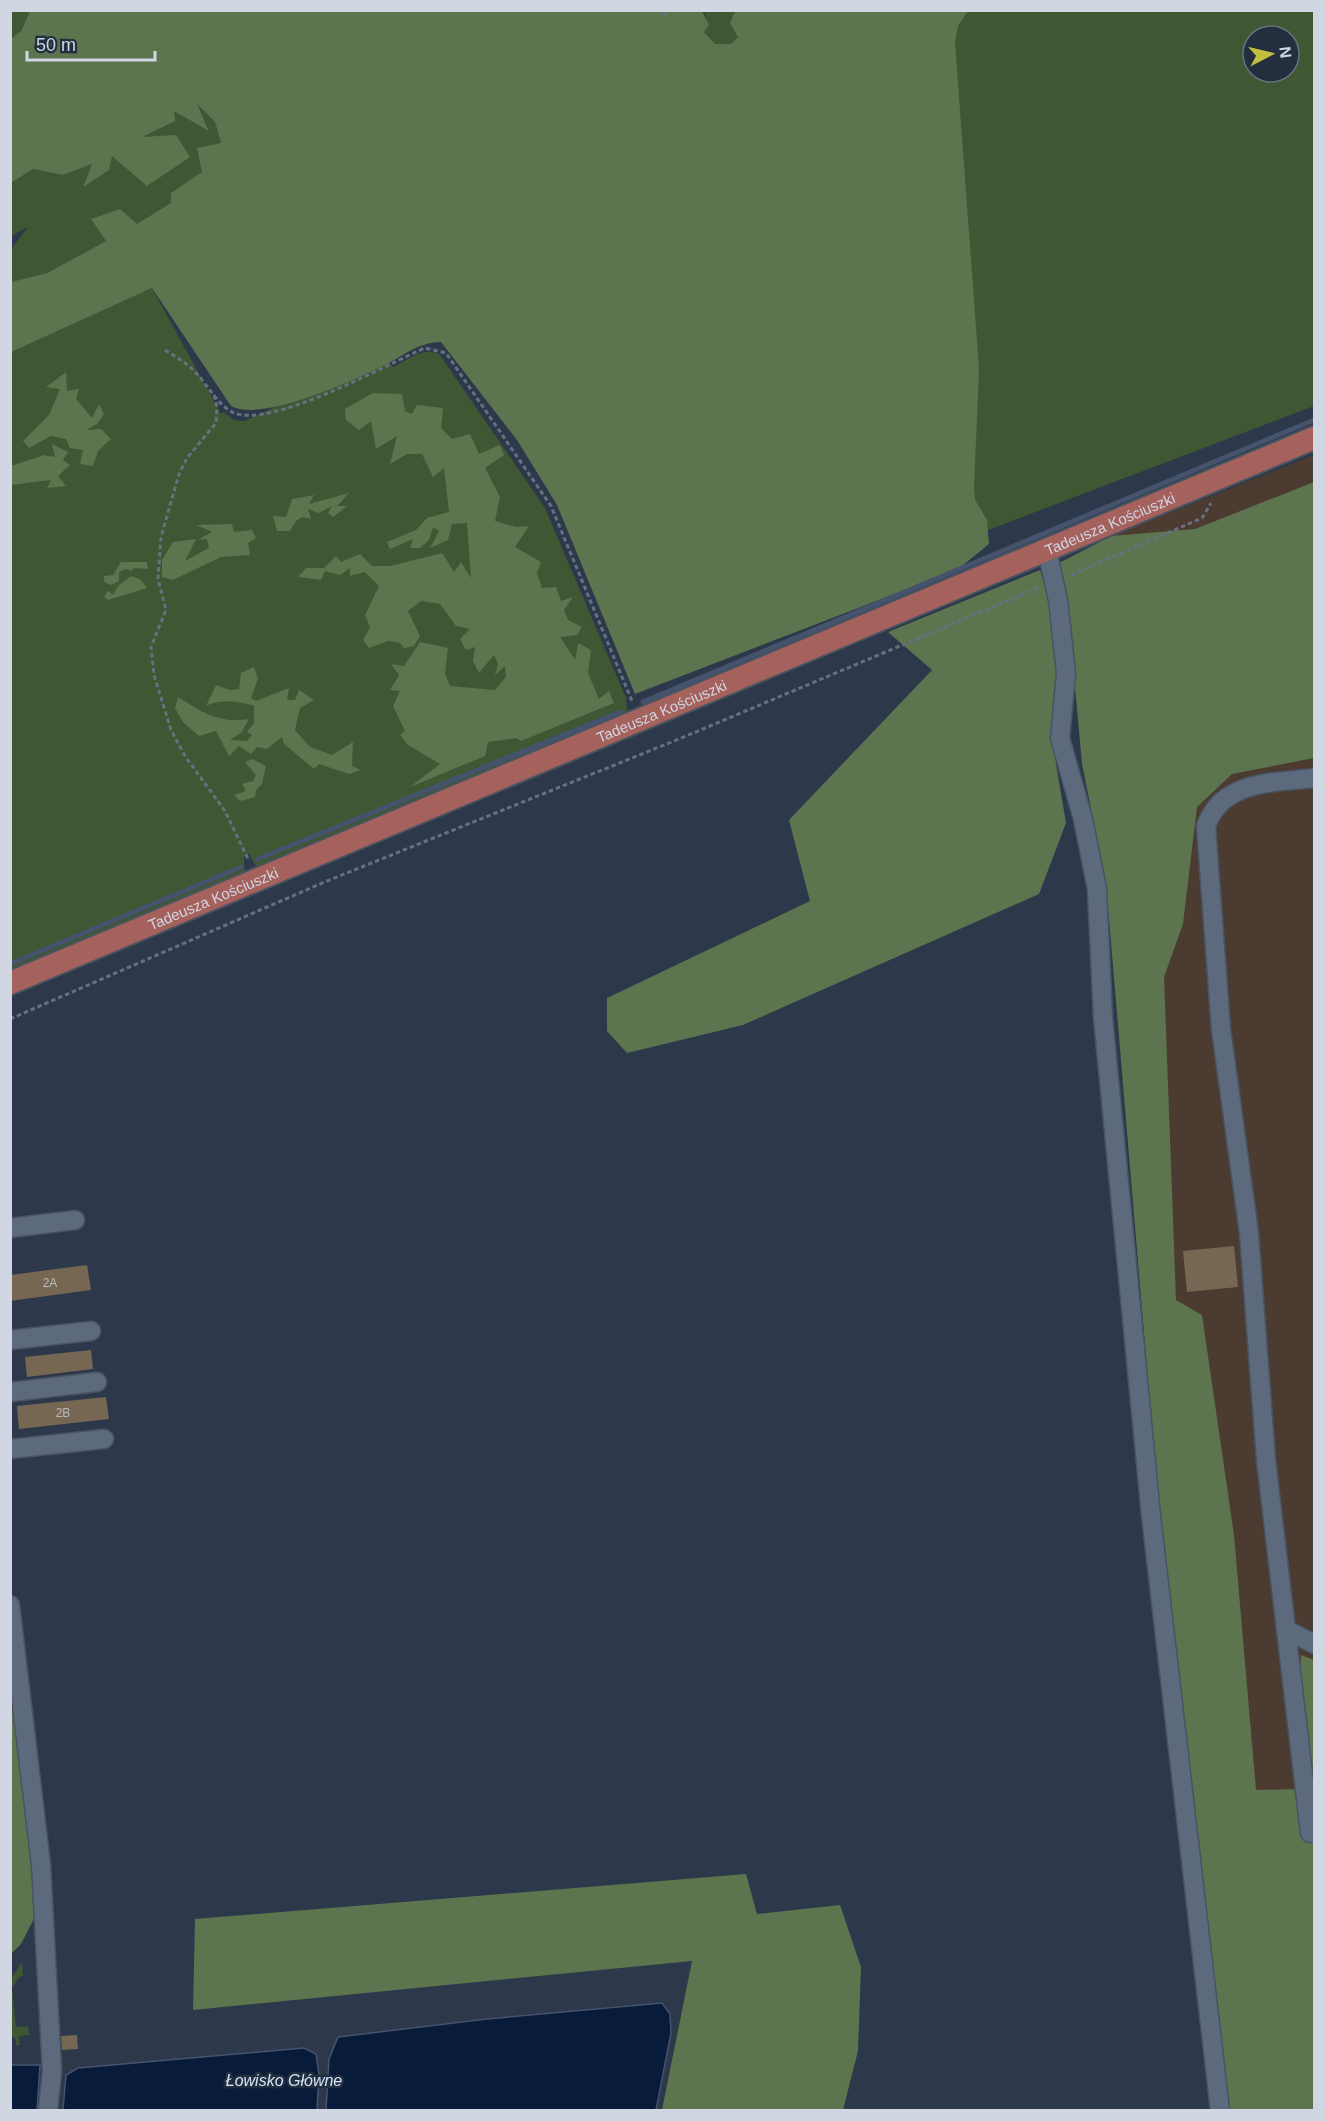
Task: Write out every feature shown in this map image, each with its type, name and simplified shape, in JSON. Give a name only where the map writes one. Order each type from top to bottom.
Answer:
[{"type":"main road","name":"Tadeusza Kościuszki","points":[[10,983],[1314,438]]},
{"type":"street","points":[[1047,550],[1054,581],[1066,673],[1060,738],[1083,819],[1097,890],[1103,1017],[1151,1515],[1220,2110]]},
{"type":"street","points":[[1314,778],[1250,785],[1231,794],[1210,813],[1206,826],[1221,1029],[1249,1233],[1266,1460],[1310,1833],[1314,1833]]},
{"type":"street","points":[[10,1228],[75,1220]]},
{"type":"street","points":[[10,1340],[91,1331]]},
{"type":"street","points":[[10,1392],[96,1382]]},
{"type":"street","points":[[10,1449],[104,1438]]},
{"type":"street","points":[[10,1605],[41,1865],[52,2071],[48,2110]]},
{"type":"street","points":[[1287,1630],[1314,1644]]},
{"type":"path","points":[[664,16],[666,10]]},
{"type":"path","points":[[165,351],[194,370],[225,408],[233,413],[255,416],[305,402],[425,348],[446,353],[551,506],[639,720]]},
{"type":"path","points":[[213,391],[218,407],[216,423],[187,459],[179,474],[161,537],[158,579],[166,610],[151,647],[154,675],[171,730],[185,756],[225,811],[248,860]]},
{"type":"path","points":[[10,1019],[327,881],[679,739],[1202,518],[1212,498]]},
{"type":"shaded area","points":[[1314,455],[1314,2110],[1284,2110],[1135,1030],[1111,536]]},
{"type":"green space","points":[[11,11],[30,11],[21,31],[11,39]]},
{"type":"green space","points":[[30,11],[702,11],[709,25],[704,32],[715,44],[731,44],[738,37],[730,23],[735,11],[968,11],[958,26],[955,42],[979,369],[974,488],[975,500],[987,520],[989,544],[957,570],[635,694],[557,505],[517,440],[441,342],[419,347],[372,371],[308,397],[264,409],[245,410],[231,406],[152,288],[11,352],[11,282],[47,273],[106,241],[91,219],[120,209],[137,224],[171,203],[171,193],[202,172],[197,148],[221,143],[215,122],[197,104],[209,131],[174,111],[175,121],[142,137],[176,135],[190,157],[147,186],[112,156],[109,170],[83,187],[92,164],[63,175],[33,169],[11,183],[11,39],[21,31]]},
{"type":"green space","points":[[702,11],[735,11],[733,12],[738,37],[731,44],[715,44],[703,31],[706,16]]},
{"type":"green space","points":[[961,11],[1314,11],[1314,406],[975,535],[952,30]]},
{"type":"green space","points":[[196,103],[215,122],[221,143],[203,172],[172,193],[171,203],[137,225],[92,220],[106,241],[47,273],[11,282],[11,249],[28,227],[11,236],[11,183],[33,169],[63,175],[92,164],[84,186],[112,156],[140,138],[173,110],[209,130]]},
{"type":"green space","points":[[152,288],[221,414],[223,412],[234,420],[245,421],[384,356],[393,367],[422,353],[434,352],[440,355],[545,508],[626,698],[627,711],[625,715],[260,867],[256,866],[249,854],[244,856],[245,873],[11,972],[10,352]]},
{"type":"green space","points":[[66,372],[67,391],[79,389],[76,399],[92,418],[99,404],[104,414],[97,424],[86,430],[101,429],[111,439],[98,451],[93,466],[80,464],[83,450],[70,448],[66,439],[51,436],[29,448],[23,441],[49,415],[60,389],[46,387]]},
{"type":"green space","points":[[373,393],[402,394],[405,411],[412,414],[417,405],[443,408],[441,428],[452,439],[470,434],[479,454],[500,445],[504,455],[485,468],[500,497],[495,521],[516,527],[529,526],[515,547],[541,562],[537,573],[542,588],[556,587],[561,601],[573,597],[564,610],[568,620],[582,627],[577,635],[560,637],[575,660],[578,643],[591,650],[588,673],[599,699],[609,691],[614,703],[521,741],[517,738],[488,742],[485,756],[410,787],[440,764],[408,745],[400,735],[405,731],[393,706],[400,691],[390,690],[399,675],[391,664],[404,666],[420,642],[448,648],[445,674],[450,686],[495,690],[506,677],[505,666],[495,675],[498,664],[494,655],[479,673],[473,661],[475,647],[466,650],[460,639],[470,629],[456,626],[440,604],[421,601],[408,611],[420,636],[414,646],[404,648],[400,643],[388,641],[369,648],[363,640],[370,627],[365,615],[379,586],[365,572],[350,576],[350,568],[340,575],[325,571],[321,580],[298,577],[306,568],[324,568],[336,556],[341,562],[360,554],[372,566],[390,566],[442,553],[454,572],[461,562],[471,578],[467,523],[452,524],[448,540],[430,548],[439,531],[433,527],[429,540],[420,548],[410,548],[413,539],[390,549],[387,542],[416,530],[427,518],[449,512],[444,468],[433,477],[422,454],[407,454],[390,464],[397,436],[376,449],[371,421],[359,430],[346,420],[345,409]]},
{"type":"green space","points":[[52,444],[68,452],[63,460],[70,465],[58,476],[66,486],[47,488],[51,480],[11,485],[11,466],[44,455],[55,457]]},
{"type":"green space","points":[[1314,482],[1314,758],[1232,774],[1197,807],[1183,924],[1164,977],[1176,1300],[1202,1315],[1234,1535],[1256,1790],[1298,1789],[1301,1655],[1314,1660],[1314,2110],[1224,2110],[1169,1629],[1106,883],[1082,764],[1066,588],[1059,563],[1111,536],[1195,529]]},
{"type":"green space","points":[[349,493],[337,506],[347,506],[333,517],[328,513],[332,506],[319,513],[308,509],[311,519],[302,517],[296,521],[290,531],[277,531],[273,516],[286,517],[292,499],[314,495],[309,504]]},
{"type":"green space","points":[[232,524],[234,532],[252,530],[256,538],[248,543],[250,555],[221,557],[173,580],[162,577],[162,560],[173,542],[196,539],[185,561],[209,548],[207,539],[198,540],[212,532],[196,525]]},
{"type":"green space","points":[[121,562],[147,562],[148,569],[134,568],[131,571],[126,569],[119,572],[119,581],[111,585],[104,582],[104,576],[113,575]]},
{"type":"green space","points":[[1040,570],[1049,600],[1059,669],[1054,724],[1056,764],[1066,823],[1039,894],[743,1025],[627,1053],[607,1031],[607,998],[810,901],[789,820],[932,670],[888,632]]},
{"type":"green space","points":[[131,576],[140,579],[147,588],[108,600],[104,597],[108,591],[113,595],[118,586]]},
{"type":"green space","points":[[254,667],[258,679],[251,698],[256,701],[289,688],[287,700],[295,700],[299,690],[314,700],[300,708],[295,730],[310,747],[332,755],[353,742],[352,766],[361,770],[349,774],[319,764],[314,769],[284,744],[282,737],[267,749],[257,747],[251,754],[239,746],[229,756],[216,731],[199,736],[183,722],[175,708],[178,697],[211,716],[229,720],[249,719],[242,732],[230,740],[247,741],[252,735],[247,732],[254,723],[254,706],[243,703],[217,702],[206,706],[216,685],[230,690],[239,689],[241,673]]},
{"type":"green space","points":[[252,759],[266,766],[262,784],[256,790],[255,797],[240,801],[234,795],[246,791],[242,784],[253,781],[256,775],[245,762]]},
{"type":"green space","points":[[10,1665],[48,1891],[21,1944],[11,1954]]},
{"type":"green space","points":[[746,1874],[757,1914],[840,1905],[861,1967],[858,2051],[843,2110],[662,2110],[692,1961],[193,2010],[195,1919]]},
{"type":"green space","points":[[22,1962],[23,1976],[19,1977],[12,1988],[16,2027],[28,2026],[29,2035],[19,2036],[20,2045],[16,2045],[15,2037],[11,2037],[11,1978]]},
{"type":"water","points":[[662,2003],[670,2014],[671,2033],[656,2110],[326,2110],[329,2059],[338,2037],[487,2019]]},
{"type":"water","name":"Łowisko Główne","points":[[304,2048],[316,2054],[319,2074],[317,2110],[63,2110],[66,2075],[78,2068]]},
{"type":"water","points":[[11,2065],[40,2065],[37,2110],[11,2110]]},
{"type":"building","points":[[1234,1246],[1238,1287],[1187,1292],[1183,1251]]},
{"type":"building","points":[[87,1265],[91,1290],[10,1301],[10,1275]]},
{"type":"building","points":[[91,1350],[93,1369],[27,1377],[25,1357]]},
{"type":"building","points":[[106,1397],[109,1419],[19,1429],[17,1406]]},
{"type":"building","points":[[77,2035],[78,2049],[62,2050],[61,2036]]},
{"type":"waterway","points":[[643,702],[1314,420]]},
{"type":"waterway","points":[[258,859],[620,712]]},
{"type":"waterway","points":[[10,964],[241,867]]}]
